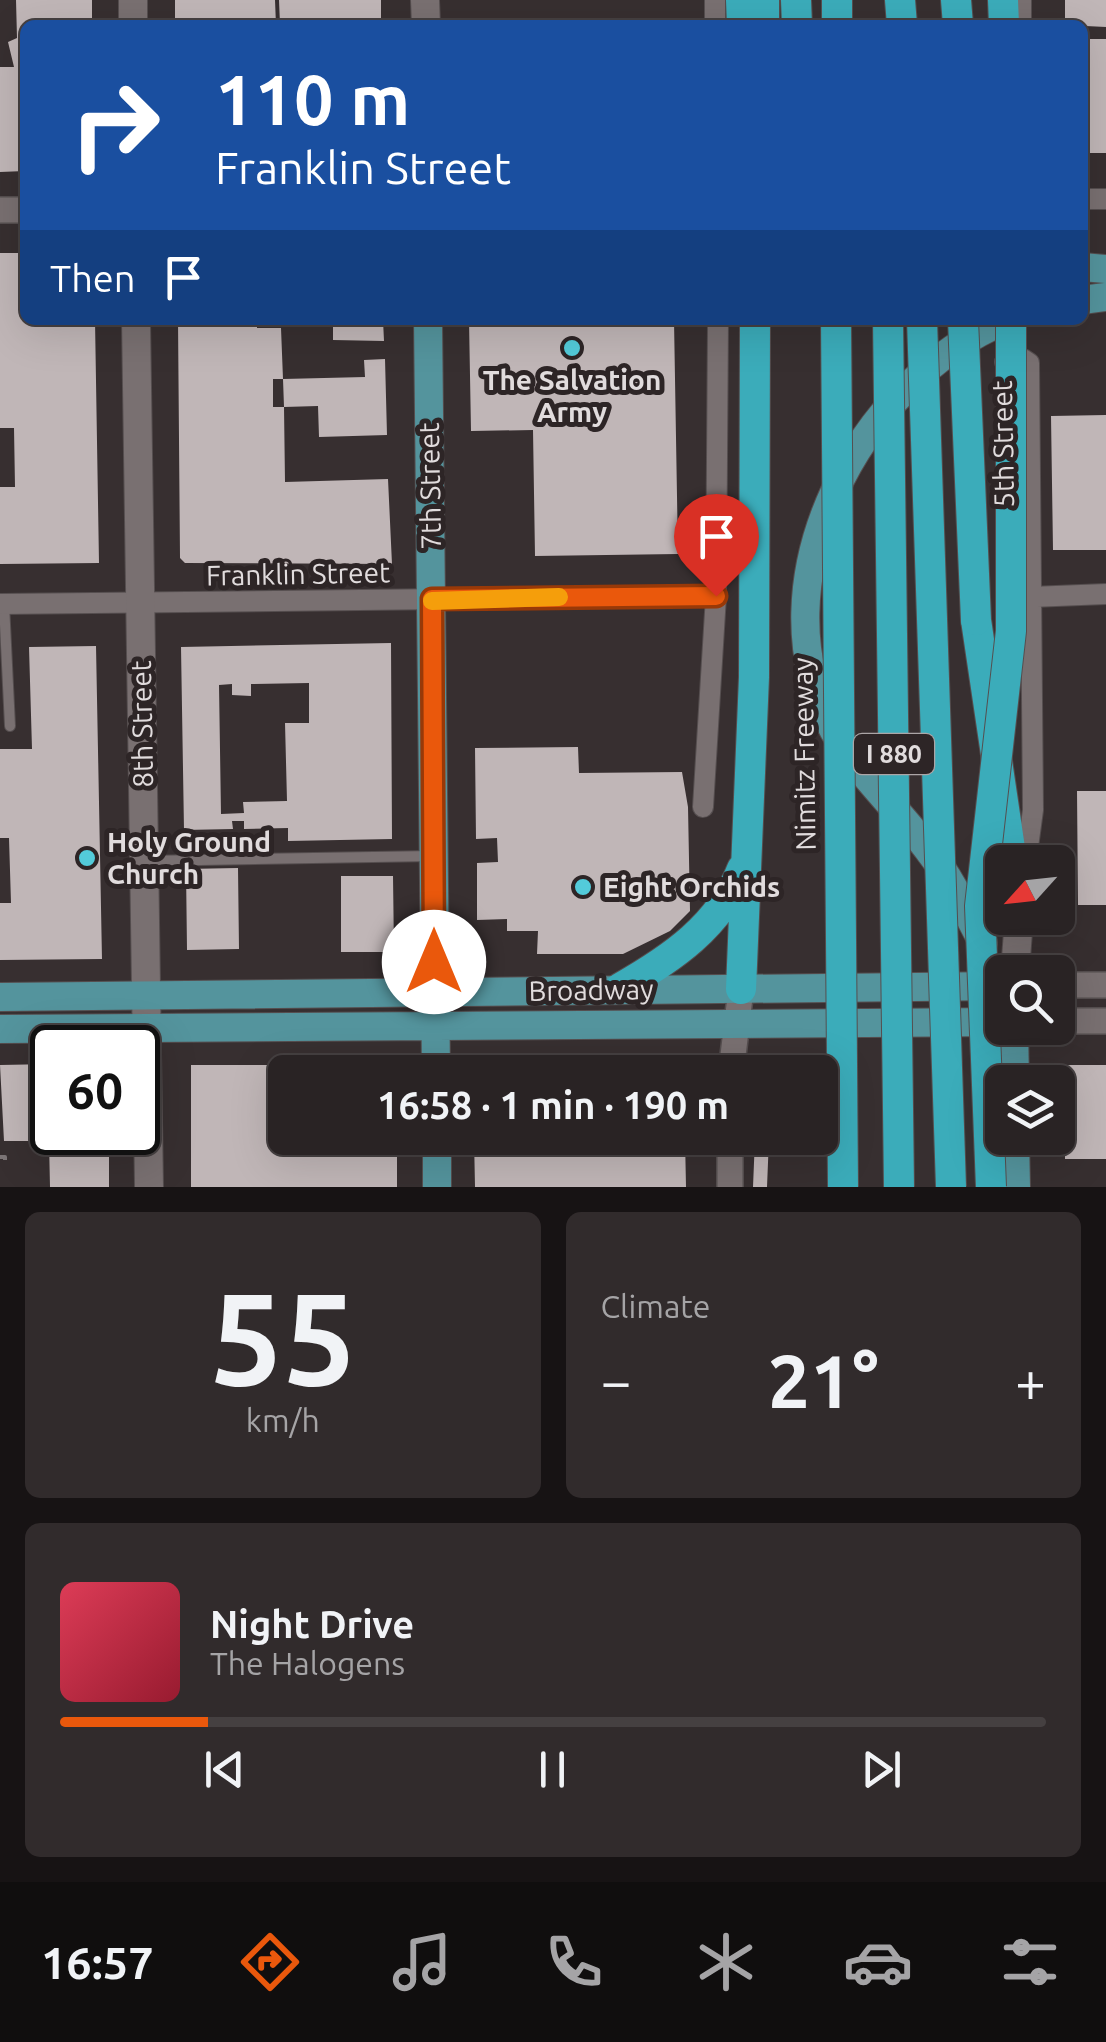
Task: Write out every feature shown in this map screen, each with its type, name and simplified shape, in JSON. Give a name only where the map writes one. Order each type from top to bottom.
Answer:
[{"type":"highway","points":[[741,989],[754,678],[754,325]]},
{"type":"highway","points":[[815,325],[835,608]]},
{"type":"highway","name":"Nimitz Freeway","points":[[836,325],[835,608],[843,1187]]},
{"type":"highway","name":"I 880","points":[[888,325],[899,1187]]},
{"type":"highway","points":[[922,325],[951,1187]]},
{"type":"highway","points":[[963,325],[976,620],[1009,845]]},
{"type":"highway","points":[[991,1187],[980,906],[1011,632],[1009,325]]},
{"type":"highway","points":[[620,988],[662,965],[706,926],[730,898],[746,857]]},
{"type":"main road","name":"8th Street","points":[[136,325],[148,1025]]},
{"type":"main road","name":"7th Street","points":[[428,325],[436,1055]]},
{"type":"main road","points":[[994,955],[950,880],[834,730],[819,697],[808,624],[816,537],[831,494],[884,415],[918,378],[953,348],[999,325]]},
{"type":"main road","name":"Broadway","points":[[0,997],[985,986]]},
{"type":"main road","name":"Broadway","points":[[160,1030],[985,1022]]},
{"type":"main road","name":"Broadway","points":[[0,1029],[30,1029]]},
{"type":"main road","name":"8th Street","points":[[150,1155],[150,1187]]},
{"type":"main road","points":[[436,1155],[437,1187]]},
{"type":"main road","points":[[1016,1155],[1016,1187]]},
{"type":"street","points":[[704,807],[716,596],[718,325]]},
{"type":"street","name":"5th Street","points":[[1028,845],[1033,810],[1029,363],[1006,358],[1001,368],[1005,572],[1031,597]]},
{"type":"street","points":[[1031,597],[1106,594]]},
{"type":"street","name":"Franklin Street","points":[[2,604],[716,596]]},
{"type":"street","points":[[1075,985],[1106,985]]},
{"type":"street","points":[[733,1055],[741,989]]},
{"type":"street","points":[[1075,1022],[1106,1021]]},
{"type":"street","points":[[730,1155],[730,1187]]},
{"type":"lane","points":[[2,604],[10,726]]},
{"type":"lane","points":[[144,861],[434,856]]},
{"type":"path","points":[[0,1157],[5,1157],[5,1168]]},
{"type":"building","points":[[16,0],[92,0],[92,20],[20,20],[20,171],[0,172],[0,67],[14,67],[8,42],[17,38]]},
{"type":"building","points":[[175,0],[275,0],[276,20],[175,20]]},
{"type":"building","points":[[279,0],[381,0],[381,20],[280,20]]},
{"type":"building","points":[[1065,0],[1106,0],[1106,27],[1088,26],[1088,20],[1065,20]]},
{"type":"building","points":[[1088,39],[1106,39],[1106,153],[1088,153]]},
{"type":"building","points":[[0,253],[20,253],[20,325],[95,325],[99,563],[0,564],[0,487],[15,487],[14,428],[0,428]]},
{"type":"building","points":[[178,325],[281,328],[283,379],[273,379],[273,407],[284,407],[285,482],[388,479],[392,564],[185,563],[180,558]]},
{"type":"building","points":[[333,325],[383,325],[384,341],[333,340]]},
{"type":"building","points":[[469,325],[674,325],[678,554],[535,556],[533,430],[471,431]]},
{"type":"building","points":[[385,359],[387,435],[319,437],[318,406],[284,407],[283,379],[365,377],[364,360]]},
{"type":"building","points":[[1106,415],[1106,550],[1053,550],[1051,416]]},
{"type":"building","points":[[391,643],[392,839],[288,841],[288,828],[244,829],[244,821],[232,821],[233,829],[184,830],[181,647]],"holes":[[[309,683],[309,723],[285,723],[287,801],[243,802],[244,813],[221,814],[219,685],[232,684],[232,695],[251,696],[251,684]]]},
{"type":"building","points":[[96,646],[102,959],[0,960],[0,903],[11,903],[9,838],[0,838],[0,749],[32,749],[29,647]]},
{"type":"building","name":"Eight Orchids","points":[[578,747],[579,773],[682,772],[688,807],[690,911],[670,931],[623,954],[537,954],[538,931],[507,931],[507,919],[477,920],[477,863],[498,862],[497,838],[476,839],[475,748]]},
{"type":"building","points":[[1077,791],[1106,791],[1106,905],[1078,905]]},
{"type":"building","points":[[238,868],[239,949],[187,950],[186,869]]},
{"type":"building","points":[[341,876],[393,876],[394,952],[341,952]]},
{"type":"building","points":[[30,1064],[30,1141],[4,1141],[0,1065]]},
{"type":"building","points":[[191,1065],[268,1065],[268,1155],[397,1155],[397,1187],[191,1187]]},
{"type":"building","points":[[1075,1065],[1106,1065],[1106,1159],[1065,1159],[1065,1155],[1075,1155]]},
{"type":"building","points":[[49,1155],[109,1155],[109,1187],[50,1187]]},
{"type":"building","points":[[474,1155],[685,1155],[686,1187],[475,1187]]},
{"type":"building","points":[[754,1155],[768,1155],[767,1187],[753,1187]]},
{"type":"slow traffic","points":[[432,601],[559,597]]},
{"type":"place","name":"The Salvation Army","points":[[572,348]]},
{"type":"place","name":"Holy Ground Church","points":[[87,858]]},
{"type":"place","name":"Eight Orchids","points":[[583,887]]},
{"type":"route","points":[[434,962],[432,599],[716,596]]}]
